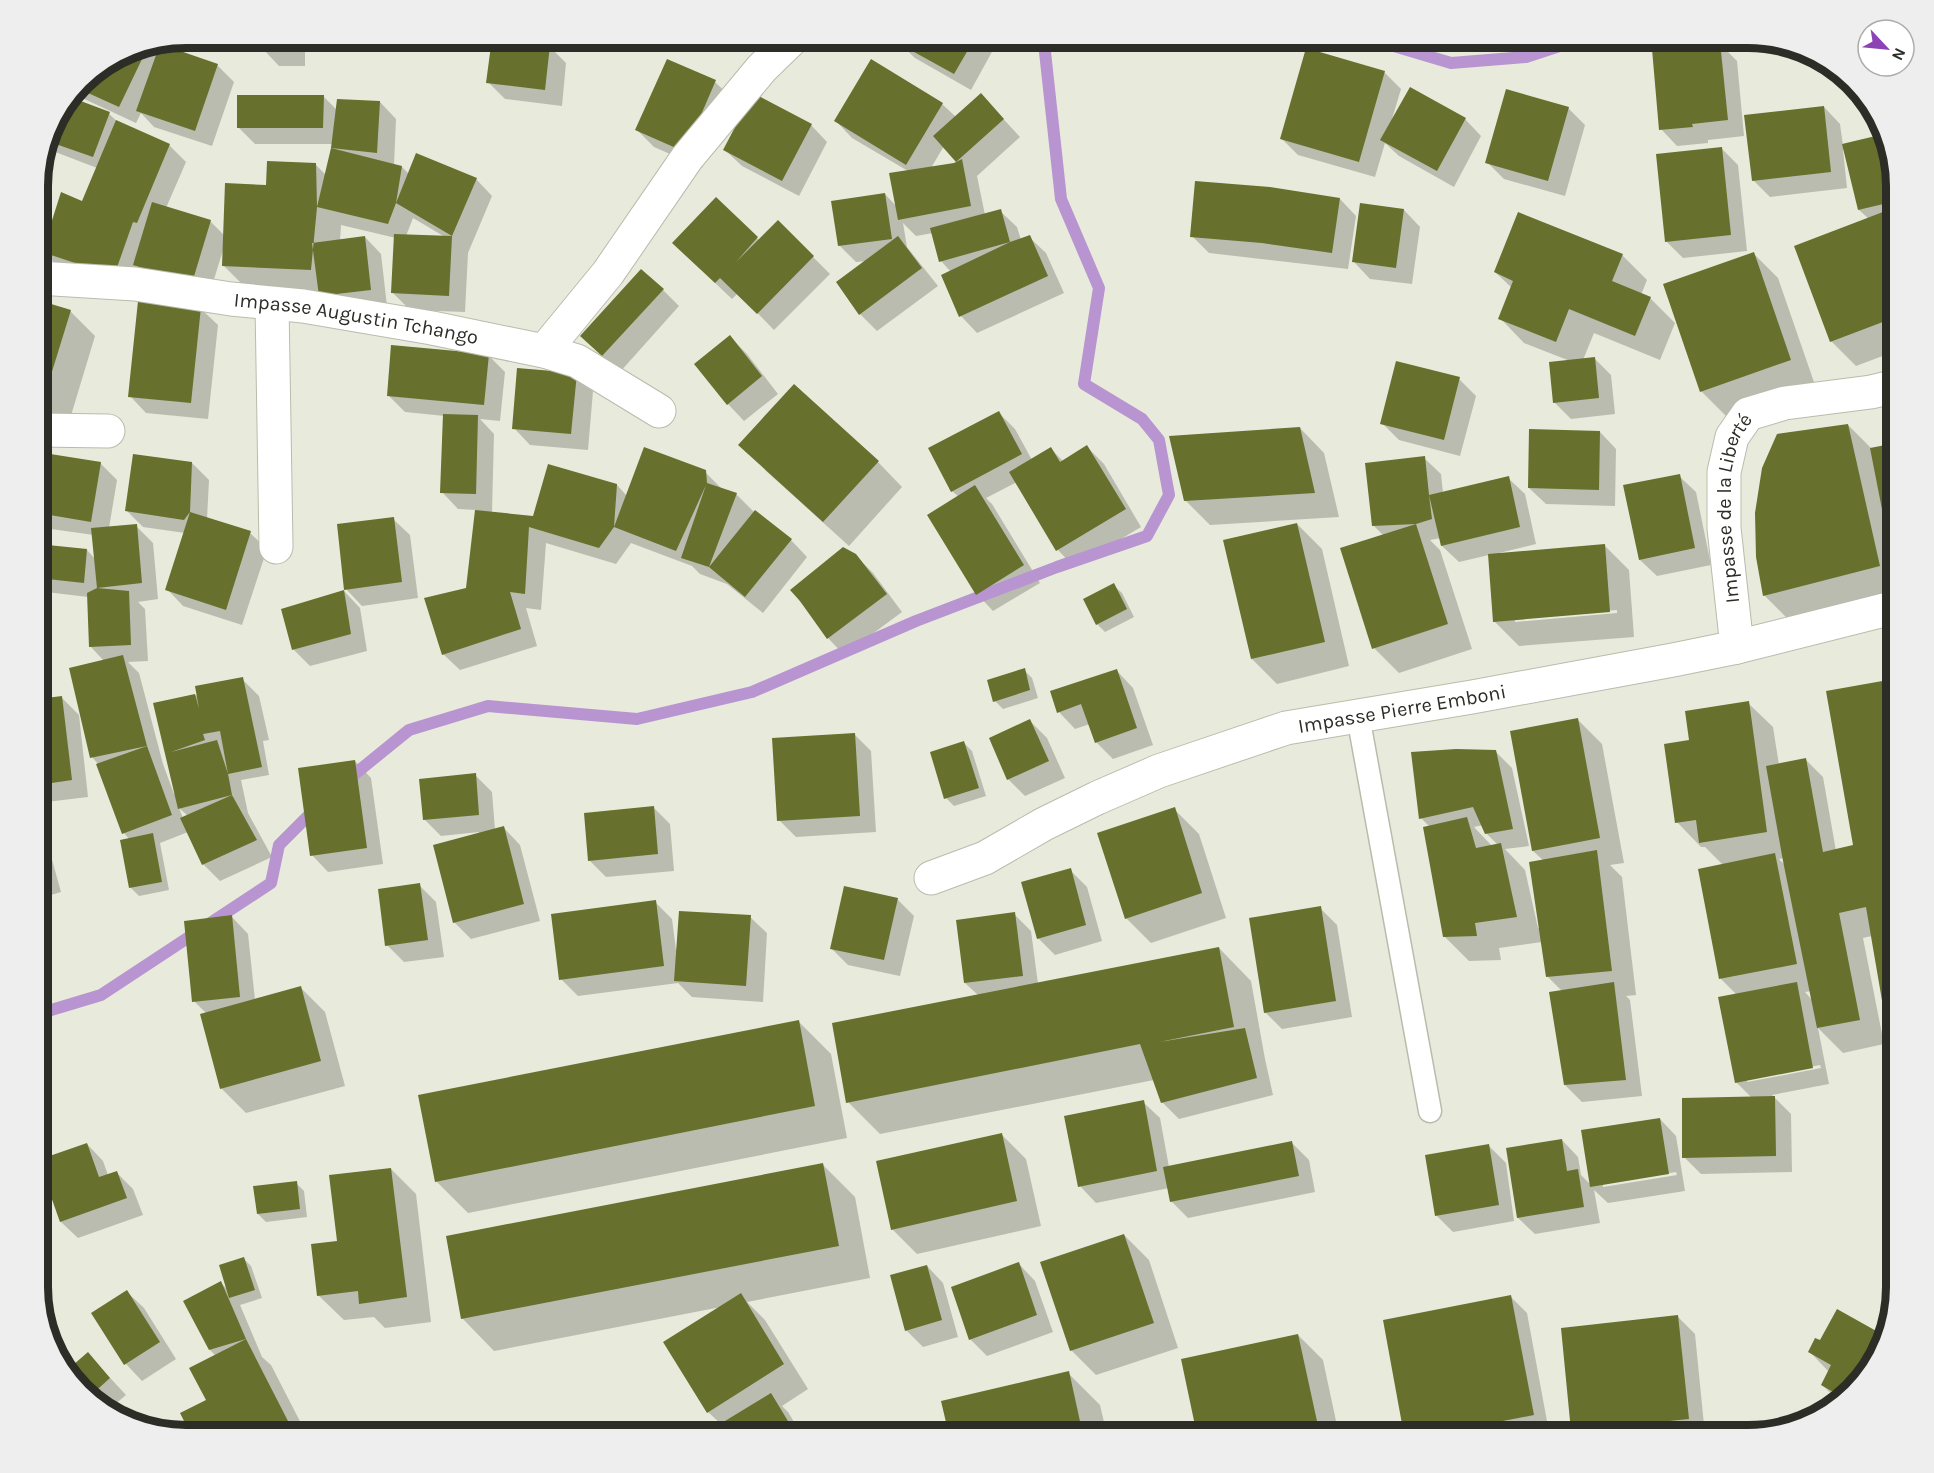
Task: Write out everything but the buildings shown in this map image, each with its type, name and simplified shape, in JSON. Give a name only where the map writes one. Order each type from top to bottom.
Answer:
[{"type":"street","points":[[544,351],[608,273],[687,158],[762,68],[783,48]]},
{"type":"street","name":"Impasse Augustin Tchango","points":[[48,279],[135,284],[272,304],[303,306],[432,328],[544,351],[577,362],[659,411]]},
{"type":"street","points":[[272,304],[276,547]]},
{"type":"street","name":"Impasse de la Liberté","points":[[1737,647],[1724,528],[1724,472],[1732,437],[1748,414],[1785,403],[1886,388]]},
{"type":"street","points":[[48,430],[108,431]]},
{"type":"street","name":"Impasse Pierre Emboni","points":[[931,878],[985,858],[1065,814],[1159,771],[1286,728],[1484,695],[1737,647],[1886,610]]},
{"type":"lane","points":[[1359,716],[1431,1111]]},
{"type":"waterway","points":[[345,782],[409,730],[488,706],[637,719],[752,692],[916,621],[1057,567],[1147,536],[1169,495],[1159,440],[1142,419],[1084,384],[1099,288],[1061,199],[1046,48]]},
{"type":"waterway","points":[[1401,48],[1451,63],[1526,57],[1553,48]]},
{"type":"waterway","points":[[48,1011],[101,995],[271,883],[279,845],[317,807]]}]
